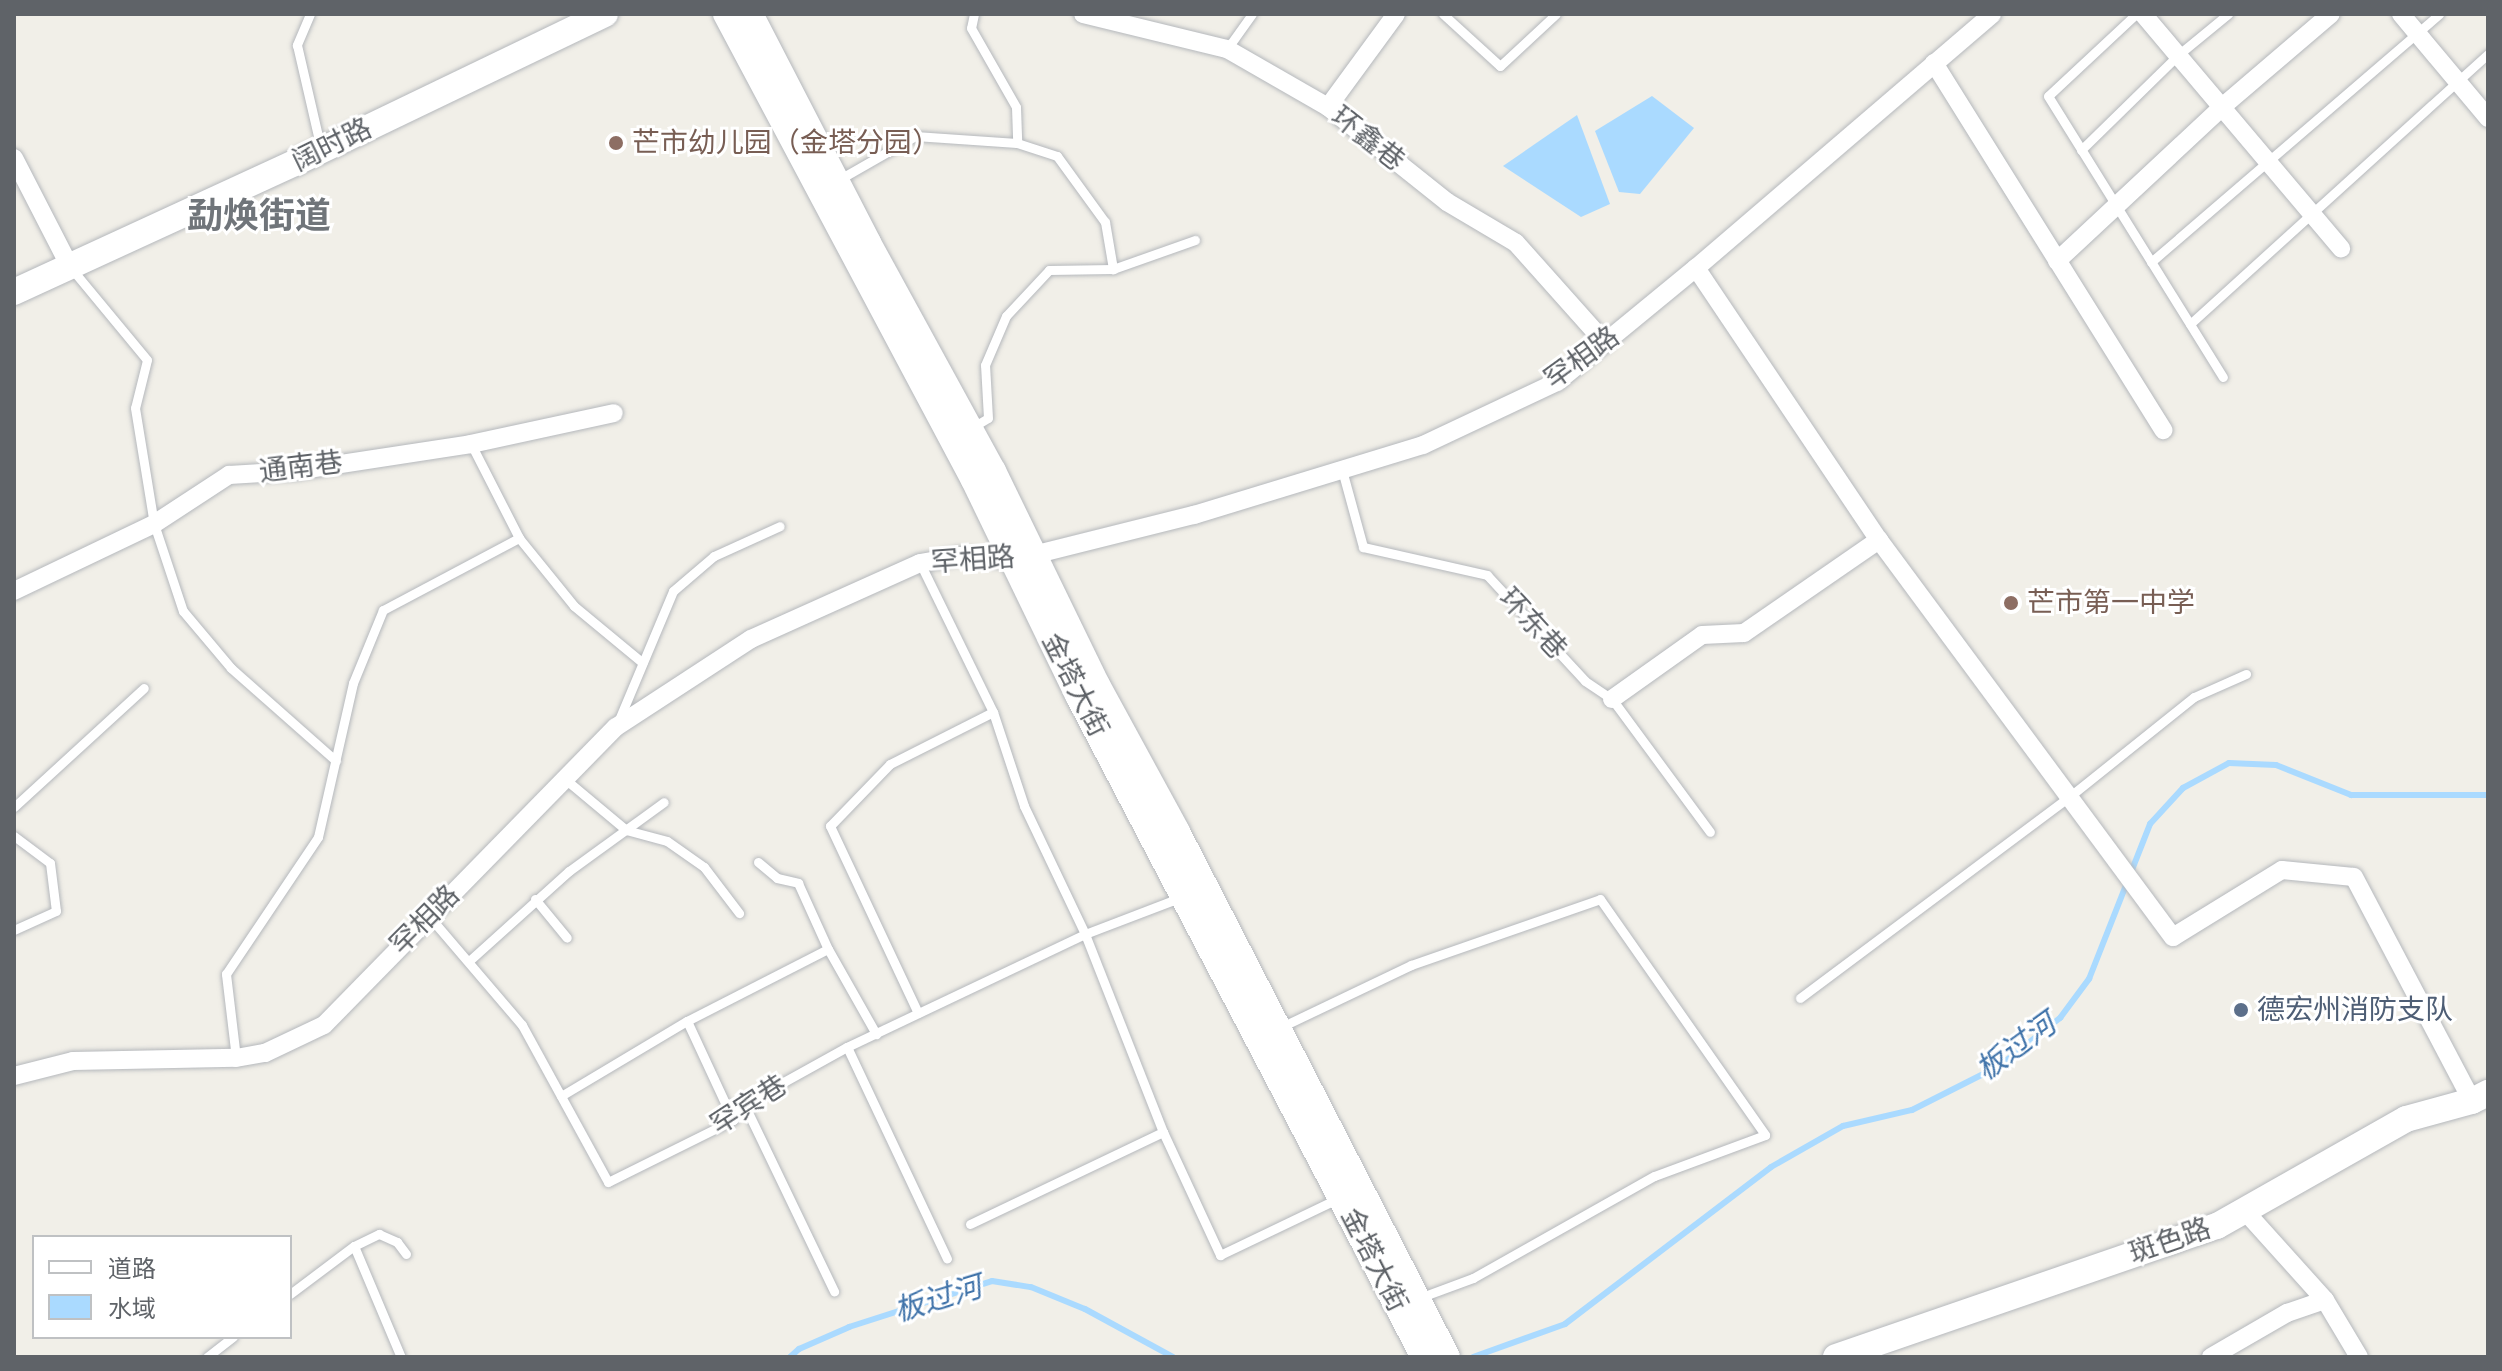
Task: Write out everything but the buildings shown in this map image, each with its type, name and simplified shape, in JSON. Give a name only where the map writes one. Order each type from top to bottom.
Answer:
[{"type":"main road","name":"阔时路","points":[[14,292],[321,151],[605,14]]},
{"type":"main road","name":"金塔大街","points":[[726,14],[974,480],[1097,685],[1278,1029],[1418,1315],[1424,1357]]},
{"type":"main road","name":"金塔大街","points":[[750,14],[836,181],[970,428],[1078,695],[1186,895],[1341,1197],[1447,1357]]},
{"type":"main road","name":"斑色路","points":[[1842,1356],[2217,1226],[2406,1119],[2480,1097]]},
{"type":"street","name":"环鑫巷","points":[[1083,14],[1227,49],[1328,107],[1447,202],[1516,243],[1605,343]]},
{"type":"street","points":[[1328,107],[1396,14]]},
{"type":"street","name":"罕相路","points":[[14,1076],[73,1061],[236,1058],[265,1053],[324,1025],[428,915],[616,727],[751,639],[920,563],[959,556],[1023,558],[1194,515],[1423,445],[1557,382],[1696,268],[1992,14]]},
{"type":"street","points":[[2143,14],[2341,248]]},
{"type":"street","points":[[2057,261],[2222,107],[2331,14]]},
{"type":"street","points":[[2401,14],[2488,118]]},
{"type":"street","points":[[1934,63],[2163,430]]},
{"type":"street","points":[[14,158],[70,267]]},
{"type":"street","points":[[1696,268],[1879,540],[2173,937],[2282,870],[2354,877],[2480,1097]]},
{"type":"street","name":"通南巷","points":[[14,591],[154,524],[229,475],[295,471],[471,444],[614,413]]},
{"type":"street","points":[[1612,699],[1702,635],[1744,633],[1879,540]]},
{"type":"street","points":[[2244,1210],[2325,1300],[2359,1357]]},
{"type":"street","points":[[2211,1357],[2287,1313],[2325,1300]]},
{"type":"lane","points":[[310,14],[297,45],[321,151]]},
{"type":"lane","points":[[974,14],[971,28],[1016,107],[1017,143]]},
{"type":"lane","points":[[1227,49],[1252,14]]},
{"type":"lane","points":[[1443,14],[1500,66],[1556,14]]},
{"type":"lane","points":[[2136,14],[2048,96],[2223,377]]},
{"type":"lane","points":[[2081,150],[2178,55],[2228,14]]},
{"type":"lane","points":[[2151,262],[2439,14]]},
{"type":"lane","points":[[2190,324],[2310,211],[2488,54]]},
{"type":"lane","points":[[836,181],[915,136],[1017,143],[1057,156],[1105,222],[1113,269]]},
{"type":"lane","points":[[970,428],[988,418],[985,365],[1006,316],[1049,270],[1113,269],[1195,240]]},
{"type":"lane","points":[[70,267],[147,360],[135,408],[154,524],[183,611],[231,668],[336,761]]},
{"type":"lane","points":[[471,444],[519,538],[574,606],[643,663]]},
{"type":"lane","name":"环东巷","points":[[1342,470],[1363,547],[1487,575],[1585,681],[1612,699],[1710,832]]},
{"type":"lane","points":[[616,727],[673,591],[714,556],[780,526]]},
{"type":"lane","points":[[236,1058],[226,974],[318,837],[353,683],[383,610],[519,538]]},
{"type":"lane","points":[[920,563],[993,712],[1024,806],[1085,934],[1163,1132],[1220,1255],[1341,1197]]},
{"type":"lane","points":[[1800,998],[2069,797],[2194,697],[2246,674]]},
{"type":"lane","points":[[14,807],[144,688]]},
{"type":"lane","points":[[918,1013],[830,826],[890,764],[993,712]]},
{"type":"lane","points":[[565,779],[626,830],[667,841],[704,867],[739,913]]},
{"type":"lane","points":[[469,961],[535,899],[664,802]]},
{"type":"lane","points":[[14,836],[50,863],[56,911],[14,930]]},
{"type":"lane","points":[[758,862],[777,878],[798,883],[828,949],[876,1034]]},
{"type":"lane","name":"罕宾巷","points":[[428,915],[522,1025],[608,1182],[733,1120],[744,1104],[847,1047],[1085,934],[1186,895]]},
{"type":"lane","points":[[535,899],[567,938]]},
{"type":"lane","points":[[1278,1029],[1411,965],[1600,899],[1765,1135],[1654,1176],[1473,1278],[1418,1315]]},
{"type":"lane","points":[[561,1096],[687,1021],[828,949]]},
{"type":"lane","points":[[687,1021],[733,1120]]},
{"type":"lane","points":[[847,1047],[947,1259]]},
{"type":"lane","points":[[744,1104],[834,1291]]},
{"type":"lane","points":[[970,1224],[1163,1132]]},
{"type":"lane","points":[[292,1292],[354,1246],[379,1234],[397,1242],[406,1254]]},
{"type":"lane","points":[[354,1246],[401,1357]]},
{"type":"lane","points":[[207,1357],[230,1339]]},
{"type":"water","points":[[1652,96],[1694,128],[1640,194],[1619,192],[1595,131]]},
{"type":"water","points":[[1577,115],[1610,204],[1581,217],[1503,166]]},
{"type":"waterway","name":"板过河","points":[[1473,1357],[1565,1324],[1771,1167],[1843,1126],[1912,1110],[1999,1066],[2060,1018],[2089,979],[2150,824],[2183,788],[2229,763],[2276,765],[2351,795],[2488,795]]},
{"type":"waterway","name":"板过河","points":[[790,1357],[799,1349],[849,1327],[992,1281],[1031,1287],[1085,1309],[1173,1357]]},
{"type":"place","name":"芒市幼儿园（金塔分园）","points":[[616,143]]},
{"type":"place","name":"芒市第一中学","points":[[2011,603]]},
{"type":"place","name":"德宏州消防支队","points":[[2241,1010]]},
{"type":"district","name":"勐焕街道","points":[[259,216]]}]
